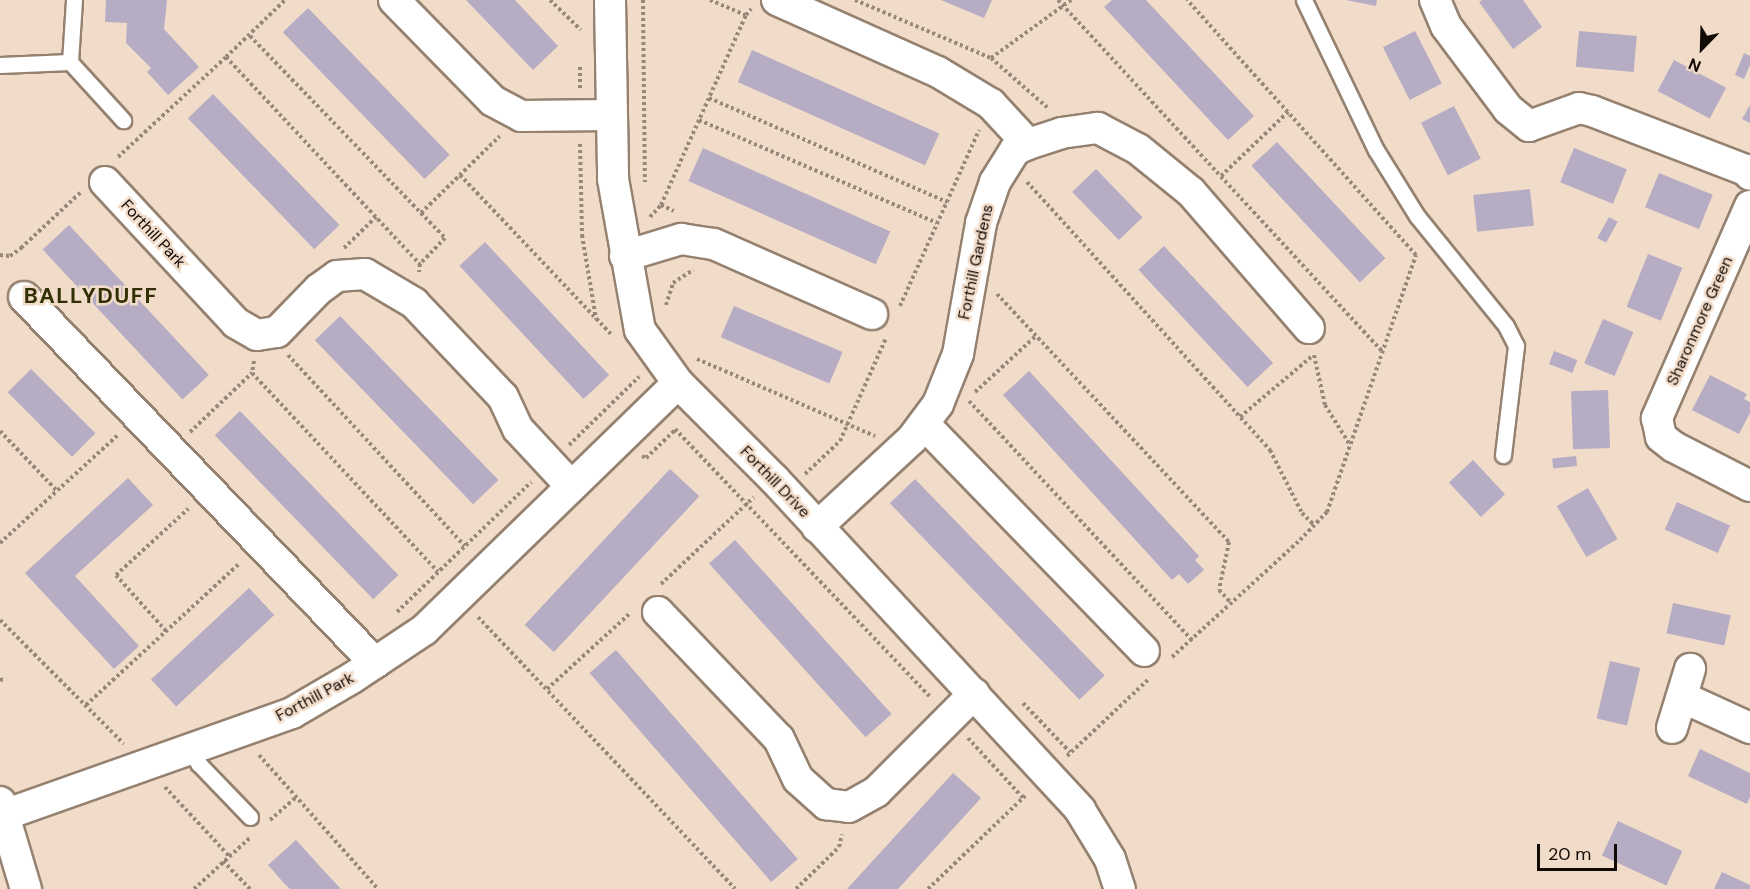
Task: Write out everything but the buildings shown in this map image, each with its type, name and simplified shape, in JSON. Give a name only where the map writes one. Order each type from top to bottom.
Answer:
[{"type":"street","points":[[394,0],[493,101],[521,116],[610,115]]},
{"type":"street","name":"Forthill Drive","points":[[610,0],[610,115],[613,179],[632,254],[640,330],[672,374],[774,479],[1080,810],[1110,859],[1120,889]]},
{"type":"street","points":[[1435,0],[1453,35],[1508,110],[1529,126],[1578,108],[1592,111],[1746,170],[1750,175]]},
{"type":"street","points":[[765,4],[938,72],[991,104],[1018,152],[1060,132],[1098,128],[1138,149],[1191,192],[1311,341]]},
{"type":"street","name":"Forthill Gardens","points":[[817,527],[903,448],[930,428],[958,354],[981,224],[994,182],[1018,152]]},
{"type":"street","name":"Forthill Park","points":[[101,178],[236,323],[262,335]]},
{"type":"street","name":"Sharonmore Green","points":[[1750,206],[1657,418],[1660,437],[1674,447],[1750,486]]},
{"type":"street","points":[[632,254],[681,239],[714,244],[886,320]]},
{"type":"street","points":[[262,335],[278,332],[319,289],[337,276],[365,274],[414,303],[503,397],[518,429],[570,485]]},
{"type":"street","points":[[24,297],[367,654]]},
{"type":"street","name":"Forthill Park","points":[[2,808],[145,765],[292,714],[367,654],[424,630],[570,485],[672,374]]},
{"type":"street","points":[[930,428],[1149,662]]},
{"type":"street","points":[[650,603],[779,739],[798,779],[826,804],[849,807],[876,792],[974,694]]},
{"type":"street","points":[[1672,728],[1686,683],[1750,728]]},
{"type":"street","points":[[2,808],[26,889]]},
{"type":"lane","points":[[74,0],[70,62],[123,120]]},
{"type":"lane","points":[[1304,0],[1376,150],[1417,216],[1506,326],[1516,346],[1503,456]]},
{"type":"lane","points":[[0,65],[70,62]]},
{"type":"lane","points":[[194,748],[198,763],[255,823]]},
{"type":"path","points":[[0,255],[10,256],[21,248],[101,178],[285,0]]},
{"type":"path","points":[[550,0],[581,30]]},
{"type":"path","points":[[643,0],[645,184]]},
{"type":"path","points":[[710,0],[746,15]]},
{"type":"path","points":[[1058,0],[1383,352]]},
{"type":"path","points":[[991,58],[1071,0]]},
{"type":"path","points":[[1177,653],[1327,512],[1416,255],[1187,0]]},
{"type":"path","points":[[632,254],[650,217],[661,205],[746,15],[765,4]]},
{"type":"path","points":[[250,36],[445,238],[420,264],[414,303]]},
{"type":"path","points":[[226,57],[420,264]]},
{"type":"path","points":[[709,98],[947,202]]},
{"type":"path","points":[[805,474],[840,441],[886,320],[938,223],[991,104]]},
{"type":"path","points":[[1221,176],[1288,112]]},
{"type":"path","points":[[421,213],[521,116]]},
{"type":"path","points":[[699,120],[938,223]]},
{"type":"path","points":[[1018,152],[1270,450],[1302,513],[1314,525]]},
{"type":"path","points":[[460,175],[613,336]]},
{"type":"path","points":[[647,206],[650,217]]},
{"type":"path","points":[[973,276],[984,280],[1229,542],[1219,590],[1231,603]]},
{"type":"path","points":[[171,449],[252,373],[262,335]]},
{"type":"path","points":[[262,335],[465,546]]},
{"type":"path","points":[[930,428],[968,399],[1036,336]]},
{"type":"path","points":[[1240,417],[1311,341]]},
{"type":"path","points":[[1311,341],[1325,405],[1350,446]]},
{"type":"path","points":[[695,359],[903,448]]},
{"type":"path","points":[[367,654],[438,573],[646,370],[672,374]]},
{"type":"path","points":[[252,373],[438,573]]},
{"type":"path","points":[[968,399],[1192,640]]},
{"type":"path","points":[[0,543],[139,416]]},
{"type":"path","points":[[675,429],[1023,798]]},
{"type":"path","points":[[0,431],[57,491]]},
{"type":"path","points":[[547,689],[650,603],[774,479]]},
{"type":"path","points":[[166,631],[116,575],[209,489]]},
{"type":"path","points":[[86,705],[261,543]]},
{"type":"path","points":[[459,596],[735,889]]},
{"type":"path","points":[[0,620],[145,765],[229,856]]},
{"type":"path","points":[[928,889],[1047,774],[1149,662]]},
{"type":"path","points":[[238,732],[378,889]]},
{"type":"path","points":[[267,823],[296,797]]},
{"type":"path","points":[[796,889],[839,847],[849,807]]},
{"type":"path","points":[[194,889],[229,856],[255,823]]},
{"type":"path","points":[[223,861],[250,889]]},
{"type":"district","name":"BALLYDUFF","points":[[91,296]]}]
